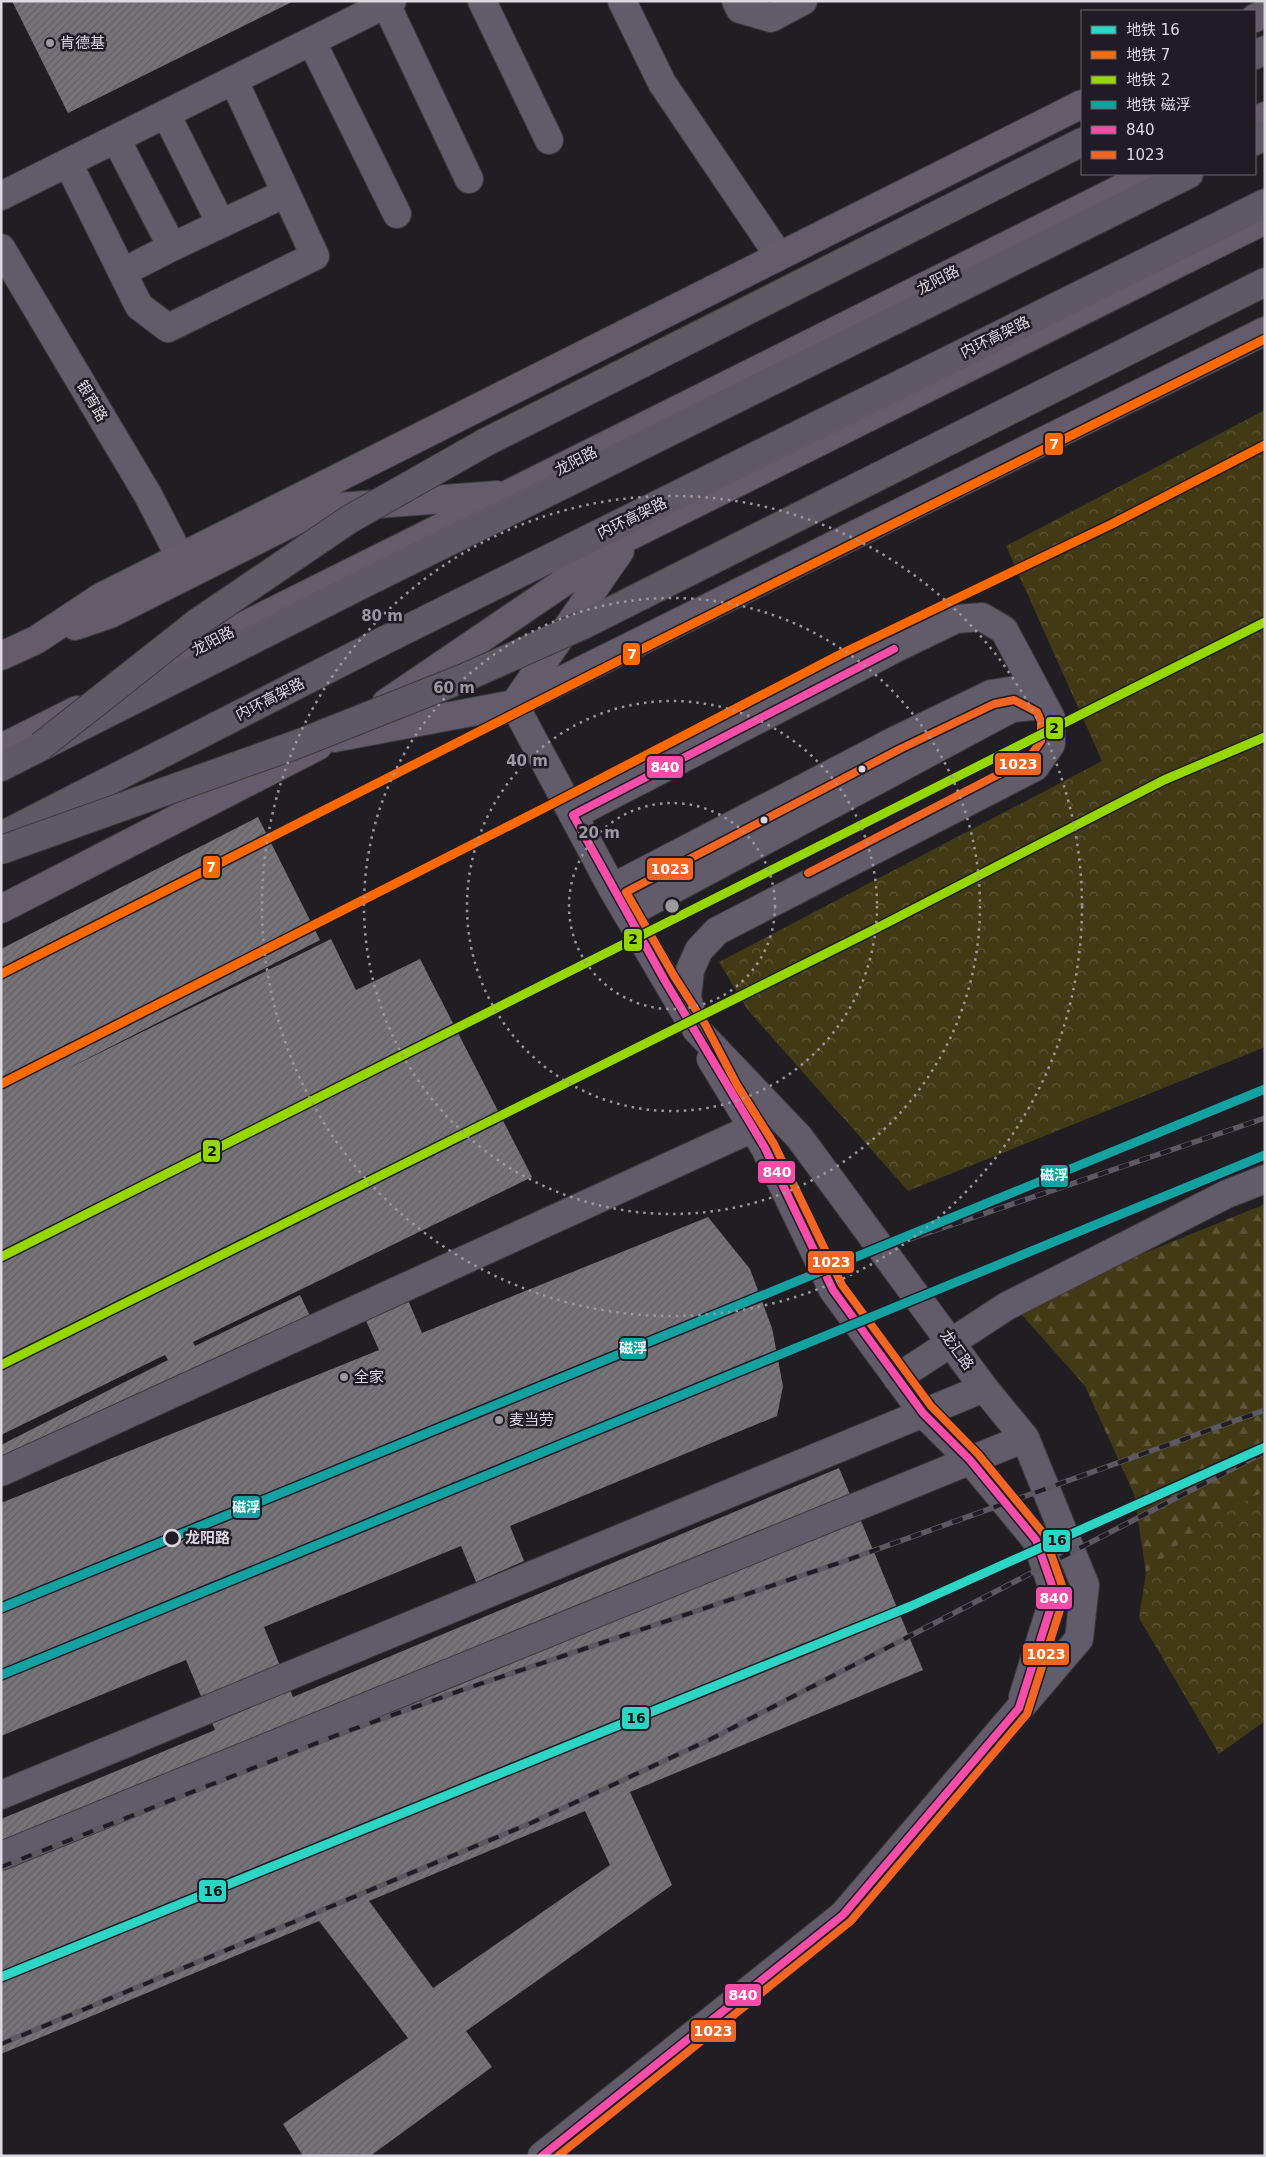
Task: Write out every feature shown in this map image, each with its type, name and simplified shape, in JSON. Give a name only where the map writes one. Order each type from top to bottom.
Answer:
[{"type":"highway","points":[[41,746],[198,622],[350,519],[486,442],[1081,143]]},
{"type":"highway","points":[[1,767],[1187,175]]},
{"type":"highway","name":"内环高架路","points":[[1,836],[394,636],[1265,203]]},
{"type":"highway","points":[[1,849],[295,745],[464,678],[592,620],[1265,282]]},
{"type":"main road","points":[[36,640],[100,596],[1081,105]]},
{"type":"main road","name":"龙阳路","points":[[1,748],[1148,175]]},
{"type":"main road","points":[[1,849],[466,610],[549,570],[630,536],[1265,220]]},
{"type":"main road","points":[[334,738],[514,704],[1265,331]]},
{"type":"main road","points":[[1,656],[36,640],[110,614],[303,517],[325,508],[511,494]]},
{"type":"main road","points":[[514,704],[630,536]]},
{"type":"main road","points":[[1,909],[334,738],[630,536]]},
{"type":"street","points":[[482,1],[549,140]]},
{"type":"street","points":[[622,1],[662,83],[779,256]]},
{"type":"street","points":[[736,1],[740,9],[771,18],[803,1]]},
{"type":"street","points":[[1,196],[389,3],[469,179]]},
{"type":"street","points":[[312,42],[397,214]]},
{"type":"street","points":[[68,163],[139,306],[168,328],[315,256],[234,81]]},
{"type":"street","points":[[166,114],[221,224]]},
{"type":"street","points":[[116,139],[172,247]]},
{"type":"street","points":[[123,272],[286,193]]},
{"type":"street","name":"银宵路","points":[[1,248],[148,495],[180,557]]},
{"type":"street","points":[[573,815],[894,649],[956,619],[982,617],[1004,630],[1051,718],[1051,744],[1035,768],[717,931],[699,950],[690,970],[687,998],[696,1029]]},
{"type":"street","points":[[612,888],[896,740],[991,694],[1016,690],[1044,705]]},
{"type":"street","name":"龙汇路","points":[[514,704],[612,888],[696,1029],[728,1090],[765,1148],[833,1290],[923,1413],[970,1460],[1036,1540],[1055,1594],[1019,1708]]},
{"type":"street","points":[[627,914],[1012,708],[1044,705]]},
{"type":"street","name":"龙汇路","points":[[542,2156],[843,1915],[1079,1639],[1085,1585],[1025,1438],[984,1388],[799,1136],[696,1029]]},
{"type":"street","points":[[1,1472],[753,1128]]},
{"type":"street","points":[[896,1378],[1007,1306],[1227,1194],[1265,1179]]},
{"type":"street","points":[[1,1794],[984,1388]]},
{"type":"street","points":[[1,1856],[1025,1438]]},
{"type":"green space","points":[[1265,410],[1265,1047],[908,1191],[747,1009],[719,962],[1102,761],[1006,546]]},
{"type":"green space","points":[[1265,1204],[1265,1491],[1202,1528],[1146,1573],[1134,1494],[1085,1386],[1014,1306]]},
{"type":"green space","points":[[1265,1491],[1265,1721],[1219,1754],[1139,1618],[1146,1573],[1187,1537],[1237,1505]]},
{"type":"building","points":[[12,1],[294,1],[68,113]]},
{"type":"building","points":[[258,817],[320,940],[59,1073],[331,939],[356,990],[420,959],[532,1177],[193,1342],[195,1346],[300,1295],[313,1322],[1,1478],[1,1445],[168,1360],[165,1355],[1,1435],[1,949]]},
{"type":"building","points":[[708,1217],[750,1269],[772,1328],[783,1386],[777,1416],[510,1526],[524,1561],[476,1582],[461,1546],[264,1627],[293,1697],[839,1468],[923,1670],[630,1792],[672,1885],[466,2031],[492,2067],[373,2154],[374,2156],[303,2156],[283,2124],[408,2038],[319,1921],[1,2054],[1,1819],[215,1730],[186,1660],[1,1736],[1,1503],[379,1350],[359,1305],[402,1286],[422,1333]],"holes":[[[585,1811],[610,1865],[433,1988],[369,1901]]]},
{"type":"railway","points":[[848,1260],[1265,1118]]},
{"type":"railway","points":[[1,1867],[340,1734],[462,1690],[839,1563],[1265,1410]]},
{"type":"railway","points":[[1,2044],[531,1823],[711,1739],[1265,1452]]},
{"type":"metro line","name":"7","points":[[1,974],[632,654],[1265,339]]},
{"type":"metro line","name":"7","points":[[1,1084],[548,806],[839,655],[1112,524],[1265,445]]},
{"type":"metro line","name":"2","points":[[1,1257],[1265,622]]},
{"type":"metro line","name":"2","points":[[1,1365],[873,930],[1164,780],[1265,737]]},
{"type":"metro line","name":"磁浮","points":[[1,1608],[1265,1089]]},
{"type":"metro line","name":"磁浮","points":[[1,1675],[1265,1155]]},
{"type":"metro line","name":"16","points":[[1,1977],[911,1606],[1265,1447]]},
{"type":"transit line","name":"840","points":[[542,2156],[843,1915],[1019,1708],[1055,1594],[1036,1540],[970,1460],[923,1413],[833,1290],[765,1148],[665,981],[573,815],[894,649]]},
{"type":"transit line","name":"1023","points":[[558,2156],[851,1921],[1027,1714],[1065,1594],[1044,1534],[978,1454],[931,1406],[842,1285],[774,1144],[737,1085],[705,1024],[674,976],[626,892],[900,749],[994,704],[1014,700],[1037,712],[1041,721],[1041,741],[1028,759],[808,873]]},
{"type":"place","name":"肯德基","points":[[50,43]]},
{"type":"place","name":"全家","points":[[344,1377]]},
{"type":"place","name":"麦当劳","points":[[499,1420]]},
{"type":"place","name":"龙阳路","points":[[172,1538]]}]
